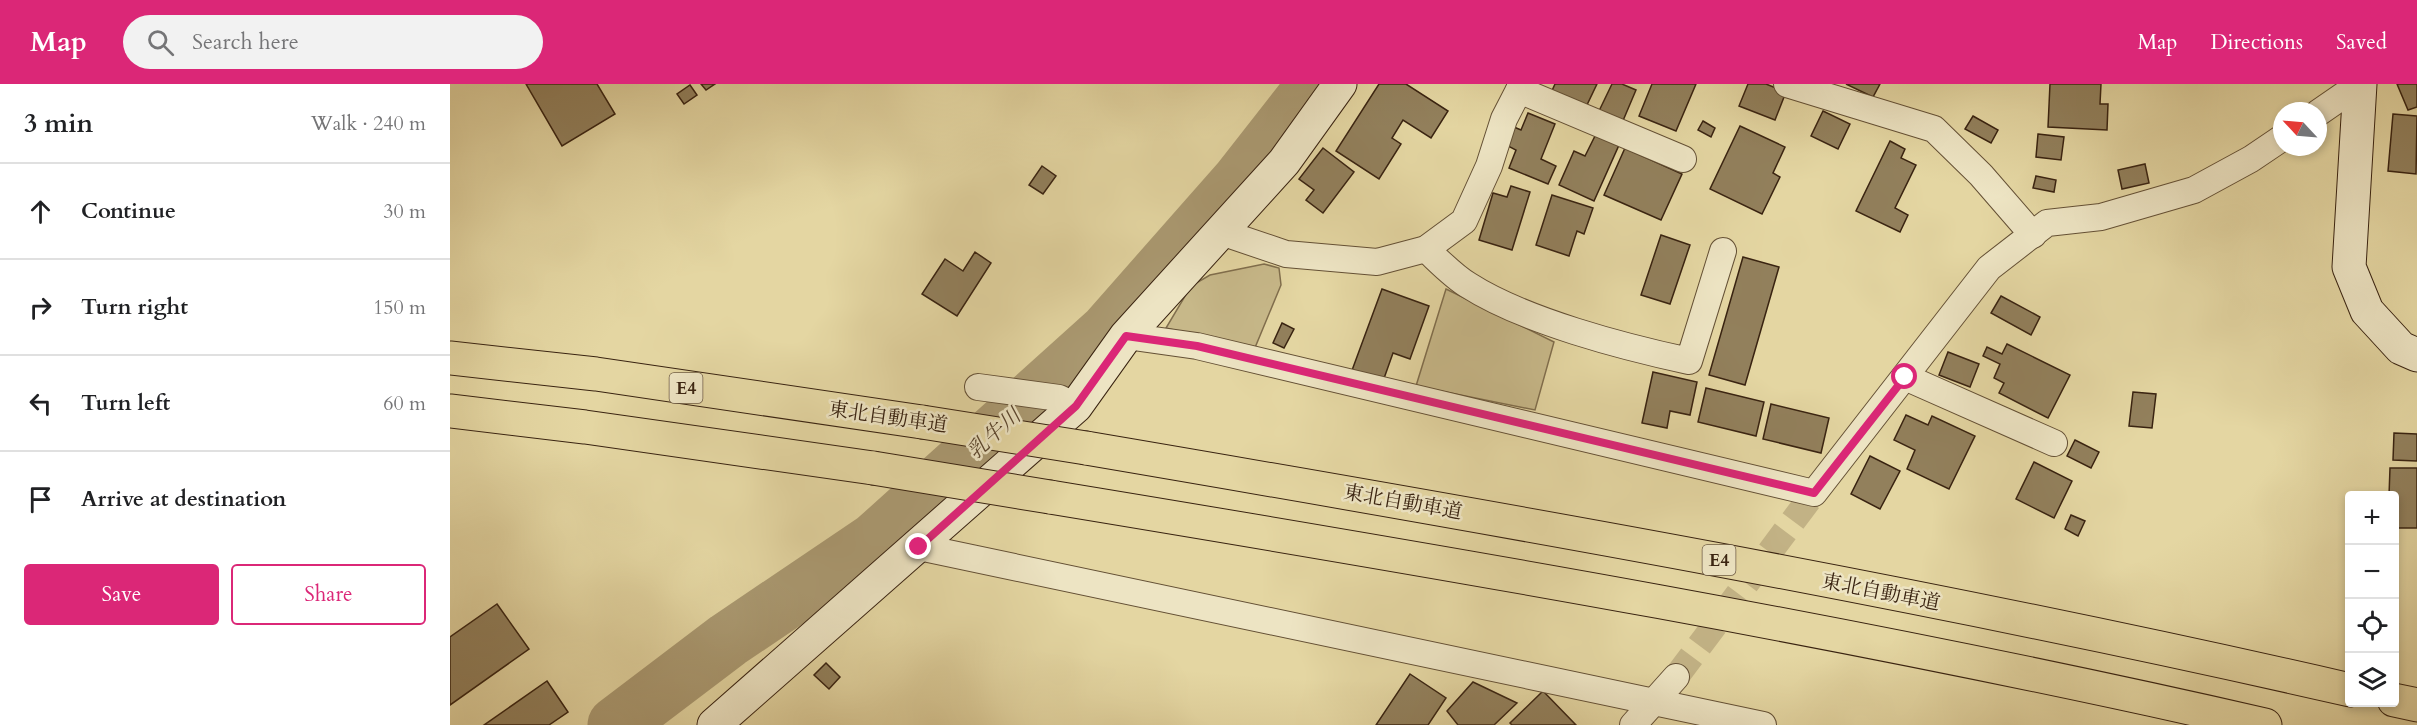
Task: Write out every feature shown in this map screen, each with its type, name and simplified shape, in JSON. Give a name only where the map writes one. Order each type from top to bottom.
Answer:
[{"type":"highway","name":"東北自動車道","points":[[450,358],[596,374],[922,422],[1499,519],[1844,584],[2205,657],[2345,689]]},
{"type":"highway","points":[[450,411],[585,427],[873,468],[1503,572],[1836,636],[2265,725]]},
{"type":"highway","points":[[2399,701],[2417,705]]},
{"type":"street","points":[[714,725],[919,547],[1068,402],[1284,162],[1340,84]]},
{"type":"street","points":[[1787,84],[1934,129],[1981,175],[2033,235]]},
{"type":"street","points":[[2327,107],[2360,84]]},
{"type":"street","points":[[2360,84],[2349,267],[2367,311],[2401,348],[2417,355]]},
{"type":"street","points":[[1221,232],[1286,254],[1377,262],[1426,249],[1464,221],[1489,166],[1504,119],[1520,87],[1683,159]]},
{"type":"street","points":[[1126,336],[1197,346],[1814,493],[1989,268],[2047,223],[2101,217],[2194,189],[2251,159],[2273,144]]},
{"type":"street","points":[[1426,249],[1467,285],[1528,315],[1646,352],[1689,361],[1723,251]]},
{"type":"street","points":[[1905,377],[2054,443]]},
{"type":"street","points":[[978,387],[1068,402]]},
{"type":"street","points":[[919,547],[1762,725]]},
{"type":"street","points":[[1633,725],[1676,677]]},
{"type":"shaded area","points":[[1264,264],[1279,268],[1281,285],[1254,350],[1166,328],[1191,286],[1210,275]]},
{"type":"shaded area","points":[[1446,289],[1554,342],[1535,410],[1416,386]]},
{"type":"building","points":[[526,84],[597,84],[615,114],[562,146]]},
{"type":"building","points":[[701,84],[715,84],[706,90]]},
{"type":"building","points":[[1379,84],[1406,84],[1448,111],[1431,138],[1403,120],[1392,138],[1401,144],[1379,179],[1336,151]]},
{"type":"building","points":[[1555,84],[1597,84],[1585,109],[1551,93]]},
{"type":"building","points":[[1612,84],[1622,84],[1636,90],[1622,123],[1598,113]]},
{"type":"building","points":[[1652,84],[1696,84],[1676,131],[1639,116]]},
{"type":"building","points":[[1748,84],[1766,84],[1786,92],[1775,120],[1739,106]]},
{"type":"building","points":[[1846,84],[1880,84],[1873,97]]},
{"type":"building","points":[[2050,84],[2101,84],[2100,104],[2108,104],[2107,130],[2048,127]]},
{"type":"building","points":[[2397,84],[2417,84],[2417,107],[2408,110]]},
{"type":"building","points":[[690,85],[697,95],[684,104],[677,94]]},
{"type":"building","points":[[1823,111],[1850,124],[1838,149],[1811,136]]},
{"type":"building","points":[[1528,113],[1555,124],[1541,159],[1556,166],[1548,184],[1509,168],[1516,150],[1506,145],[1514,127],[1521,130]]},
{"type":"building","points":[[2393,114],[2417,116],[2416,174],[2388,171]]},
{"type":"building","points":[[1973,116],[1998,130],[1991,143],[1965,129]]},
{"type":"building","points":[[1703,121],[1715,128],[1711,137],[1698,130]]},
{"type":"building","points":[[1740,126],[1785,147],[1773,173],[1780,177],[1762,214],[1710,189]]},
{"type":"building","points":[[1596,134],[1619,145],[1594,201],[1559,185],[1574,151],[1585,156]]},
{"type":"building","points":[[2038,134],[2064,137],[2061,160],[2036,157]]},
{"type":"building","points":[[1890,141],[1905,149],[1901,158],[1916,165],[1895,208],[1908,215],[1900,232],[1856,211]]},
{"type":"building","points":[[1323,148],[1354,172],[1323,213],[1306,200],[1314,190],[1299,179]]},
{"type":"building","points":[[1625,148],[1682,174],[1661,220],[1604,195]]},
{"type":"building","points":[[2145,164],[2149,183],[2122,189],[2118,170]]},
{"type":"building","points":[[1042,166],[1056,176],[1043,194],[1029,185]]},
{"type":"building","points":[[2036,176],[2056,180],[2054,192],[2033,188]]},
{"type":"building","points":[[1511,186],[1530,192],[1512,250],[1479,240],[1493,193],[1507,197]]},
{"type":"building","points":[[1552,195],[1593,208],[1584,234],[1577,231],[1569,256],[1536,245]]},
{"type":"building","points":[[1661,235],[1690,245],[1670,304],[1641,295]]},
{"type":"building","points":[[975,252],[991,263],[957,316],[922,294],[945,259],[963,271]]},
{"type":"building","points":[[1743,257],[1779,267],[1745,385],[1709,375]]},
{"type":"building","points":[[1382,289],[1429,306],[1410,359],[1393,353],[1382,384],[1351,373]]},
{"type":"building","points":[[2001,296],[2040,317],[2031,335],[1991,313]]},
{"type":"building","points":[[1282,323],[1294,329],[1284,348],[1273,343]]},
{"type":"building","points":[[2007,344],[2070,375],[2048,418],[1999,393],[2004,383],[1994,378],[2000,364],[1983,356],[1987,347],[2002,354]]},
{"type":"building","points":[[1948,352],[1979,364],[1970,387],[1939,375]]},
{"type":"building","points":[[1653,372],[1697,382],[1690,415],[1670,411],[1667,428],[1642,423]]},
{"type":"building","points":[[1706,388],[1764,402],[1756,436],[1698,422]]},
{"type":"building","points":[[2133,392],[2156,394],[2152,428],[2129,426]]},
{"type":"building","points":[[1771,404],[1829,418],[1821,453],[1763,439]]},
{"type":"building","points":[[1906,415],[1928,425],[1932,416],[1975,436],[1949,489],[1907,469],[1915,450],[1894,440]]},
{"type":"building","points":[[2394,433],[2417,434],[2417,461],[2393,460]]},
{"type":"building","points":[[2075,440],[2099,452],[2091,468],[2067,456]]},
{"type":"building","points":[[1870,456],[1900,471],[1880,509],[1851,494]]},
{"type":"building","points":[[2034,462],[2072,481],[2054,518],[2016,499]]},
{"type":"building","points":[[2390,468],[2417,468],[2417,528],[2399,528],[2399,491],[2389,491]]},
{"type":"building","points":[[2071,515],[2085,521],[2078,536],[2065,529]]},
{"type":"building","points":[[497,604],[529,649],[450,705],[450,637]]},
{"type":"building","points":[[826,663],[840,677],[829,689],[814,675]]},
{"type":"building","points":[[1410,674],[1446,698],[1428,725],[1376,725]]},
{"type":"building","points":[[547,681],[568,712],[549,725],[484,725]]},
{"type":"building","points":[[1473,682],[1517,703],[1494,725],[1458,725],[1447,711]]},
{"type":"building","points":[[1543,691],[1576,725],[1512,725],[1510,723]]},
{"type":"waterway","name":"乳牛川","points":[[616,725],[728,640],[876,540],[1107,332],[1240,181],[1316,84]]},
{"type":"tunnel","points":[[1676,677],[1814,493]]},
{"type":"route","points":[[919,547],[1076,406],[1126,336],[1197,346],[1814,493],[1905,377]]}]
